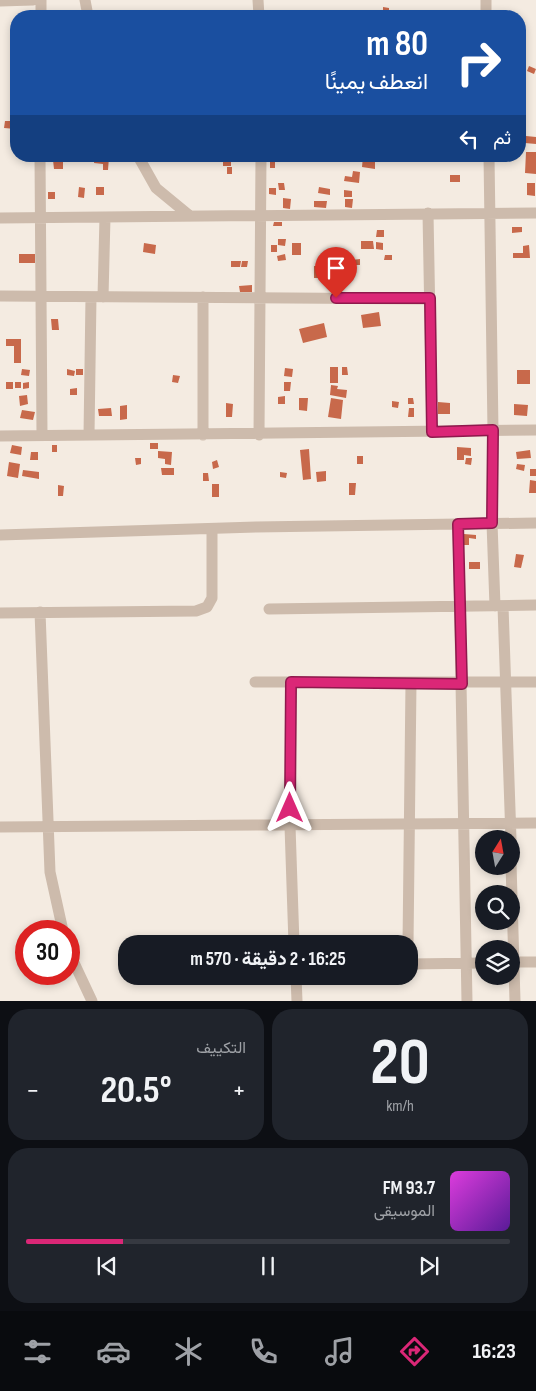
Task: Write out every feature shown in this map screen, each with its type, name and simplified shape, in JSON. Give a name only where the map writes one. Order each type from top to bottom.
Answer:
[{"type":"street","points":[[0,1],[33,0]]},
{"type":"street","points":[[40,162],[43,296],[42,436]]},
{"type":"street","points":[[141,162],[156,188],[190,216]]},
{"type":"street","points":[[259,435],[261,162]]},
{"type":"street","points":[[488,162],[493,430],[492,523],[506,683],[510,830]]},
{"type":"street","points":[[0,218],[428,212],[536,213]]},
{"type":"street","points":[[428,212],[432,432]]},
{"type":"street","points":[[103,297],[105,217]]},
{"type":"street","points":[[0,296],[430,298]]},
{"type":"street","points":[[89,435],[91,296]]},
{"type":"street","points":[[202,297],[203,435]]},
{"type":"street","points":[[0,436],[259,435],[536,430]]},
{"type":"street","points":[[0,535],[212,528],[536,523]]},
{"type":"street","points":[[458,524],[467,1001]]},
{"type":"street","points":[[0,613],[196,611],[207,607],[212,598],[212,528]]},
{"type":"street","points":[[269,609],[536,605]]},
{"type":"street","points":[[40,612],[50,872],[61,920]]},
{"type":"street","points":[[255,682],[462,684],[536,682]]},
{"type":"street","points":[[291,682],[290,826],[294,935]]},
{"type":"street","points":[[408,935],[411,683]]},
{"type":"street","points":[[0,827],[536,823]]},
{"type":"street","points":[[511,875],[513,940]]},
{"type":"street","points":[[418,964],[475,962]]},
{"type":"street","points":[[520,962],[536,962]]},
{"type":"street","points":[[80,975],[92,1001]]},
{"type":"street","points":[[296,985],[297,1001]]},
{"type":"street","points":[[514,985],[515,1001]]},
{"type":"building","points":[[529,66],[536,69],[534,74],[527,71]]},
{"type":"building","points":[[5,121],[10,121],[10,128],[4,128]]},
{"type":"building","points":[[526,136],[536,137],[536,144],[526,143]]},
{"type":"building","points":[[526,152],[536,152],[536,174],[525,173]]},
{"type":"building","points":[[53,162],[63,162],[63,169],[54,169]]},
{"type":"building","points":[[109,162],[108,170],[103,170],[103,164],[94,163]]},
{"type":"building","points":[[223,162],[231,162],[231,166],[223,166]]},
{"type":"building","points":[[270,162],[275,162],[275,168],[270,168]]},
{"type":"building","points":[[362,162],[375,162],[375,169],[362,167]]},
{"type":"building","points":[[227,167],[232,167],[232,174],[227,174]]},
{"type":"building","points":[[353,171],[360,172],[359,183],[344,181],[345,176],[352,177]]},
{"type":"building","points":[[450,175],[460,175],[460,182],[450,182]]},
{"type":"building","points":[[278,183],[284,183],[285,190],[279,190]]},
{"type":"building","points":[[527,183],[535,183],[535,196],[527,195]]},
{"type":"building","points":[[79,187],[85,188],[84,198],[78,197]]},
{"type":"building","points":[[96,187],[104,187],[104,195],[96,195]]},
{"type":"building","points":[[319,187],[330,189],[330,195],[318,193]]},
{"type":"building","points":[[269,188],[276,188],[276,195],[269,194]]},
{"type":"building","points":[[344,190],[352,191],[352,197],[344,197]]},
{"type":"building","points":[[48,192],[55,192],[55,199],[48,199]]},
{"type":"building","points":[[283,198],[291,199],[290,209],[283,208]]},
{"type":"building","points":[[345,199],[353,199],[352,208],[345,207]]},
{"type":"building","points":[[314,201],[327,201],[326,208],[314,207]]},
{"type":"building","points":[[274,222],[282,222],[282,226],[273,226]]},
{"type":"building","points":[[512,227],[522,227],[522,232],[512,233]]},
{"type":"building","points":[[377,230],[384,230],[384,237],[376,237]]},
{"type":"building","points":[[278,239],[286,239],[285,246],[278,245]]},
{"type":"building","points":[[361,241],[373,241],[374,249],[361,249]]},
{"type":"building","points":[[376,242],[383,243],[383,250],[376,249]]},
{"type":"building","points":[[144,243],[156,245],[155,254],[143,252]]},
{"type":"building","points":[[292,243],[301,243],[301,255],[292,255]]},
{"type":"building","points":[[271,245],[277,245],[277,252],[271,252]]},
{"type":"building","points":[[529,245],[530,258],[513,258],[513,253],[523,253],[523,246]]},
{"type":"building","points":[[19,254],[35,254],[35,263],[19,263]]},
{"type":"building","points":[[285,254],[286,260],[278,261],[277,256]]},
{"type":"building","points":[[385,255],[392,255],[392,260],[384,260]]},
{"type":"building","points":[[360,259],[360,265],[352,265],[352,260]]},
{"type":"building","points":[[345,260],[345,267],[331,267],[331,261]]},
{"type":"building","points":[[231,261],[241,261],[240,267],[231,267]]},
{"type":"building","points":[[242,261],[248,261],[247,267],[241,267]]},
{"type":"building","points":[[314,266],[329,266],[329,278],[314,278]]},
{"type":"building","points":[[252,285],[252,292],[240,292],[239,286]]},
{"type":"building","points":[[379,312],[381,326],[363,328],[361,315]]},
{"type":"building","points":[[51,319],[58,319],[59,330],[52,330]]},
{"type":"building","points":[[324,323],[327,337],[303,343],[299,329]]},
{"type":"building","points":[[6,339],[21,339],[21,363],[14,363],[14,346],[6,346]]},
{"type":"building","points":[[330,367],[338,367],[338,383],[330,383]]},
{"type":"building","points":[[342,367],[347,367],[348,375],[342,375]]},
{"type":"building","points":[[285,368],[293,369],[292,377],[284,376]]},
{"type":"building","points":[[22,369],[30,370],[29,376],[21,375]]},
{"type":"building","points":[[67,369],[75,371],[74,376],[67,375]]},
{"type":"building","points":[[76,369],[83,369],[83,375],[76,375]]},
{"type":"building","points":[[517,370],[530,370],[530,384],[517,384]]},
{"type":"building","points":[[173,375],[180,376],[178,383],[172,382]]},
{"type":"building","points":[[6,382],[13,382],[13,389],[6,389]]},
{"type":"building","points":[[15,382],[21,382],[21,388],[15,388]]},
{"type":"building","points":[[29,382],[29,388],[23,389],[23,383]]},
{"type":"building","points":[[284,382],[291,382],[290,391],[284,391]]},
{"type":"building","points":[[331,385],[338,386],[337,389],[347,390],[346,398],[330,395]]},
{"type":"building","points":[[77,388],[77,395],[70,395],[70,389]]},
{"type":"building","points":[[27,395],[28,404],[20,406],[19,396]]},
{"type":"building","points":[[285,396],[285,404],[278,404],[278,397]]},
{"type":"building","points":[[299,398],[308,398],[307,411],[299,410]]},
{"type":"building","points":[[331,398],[343,400],[341,419],[328,417]]},
{"type":"building","points":[[408,398],[413,398],[414,404],[408,404]]},
{"type":"building","points":[[392,401],[399,402],[398,408],[392,407]]},
{"type":"building","points":[[438,402],[450,403],[450,414],[438,414]]},
{"type":"building","points":[[226,403],[233,404],[232,417],[226,417]]},
{"type":"building","points":[[514,404],[528,405],[527,416],[514,415]]},
{"type":"building","points":[[127,405],[127,419],[120,420],[120,406]]},
{"type":"building","points":[[111,408],[112,416],[99,416],[98,409]]},
{"type":"building","points":[[409,408],[414,408],[414,417],[408,417]]},
{"type":"building","points":[[22,410],[35,412],[33,420],[20,418]]},
{"type":"building","points":[[150,443],[158,443],[158,449],[150,449]]},
{"type":"building","points":[[12,445],[22,447],[21,455],[10,453]]},
{"type":"building","points":[[52,445],[57,445],[57,452],[52,452]]},
{"type":"building","points":[[457,447],[471,448],[471,456],[464,455],[464,460],[457,460]]},
{"type":"building","points":[[309,449],[311,479],[303,480],[300,450]]},
{"type":"building","points":[[530,450],[531,458],[517,459],[516,452]]},
{"type":"building","points":[[158,451],[172,452],[171,465],[165,464],[165,459],[158,458]]},
{"type":"building","points":[[31,452],[38,452],[38,460],[30,460]]},
{"type":"building","points":[[357,456],[363,456],[363,464],[357,464]]},
{"type":"building","points":[[135,458],[141,458],[141,464],[136,465]]},
{"type":"building","points":[[466,458],[472,458],[471,465],[465,464]]},
{"type":"building","points":[[217,460],[219,467],[213,469],[212,462]]},
{"type":"building","points":[[9,462],[20,464],[18,478],[7,476]]},
{"type":"building","points":[[517,464],[525,465],[524,471],[516,469]]},
{"type":"building","points":[[161,468],[174,468],[174,475],[162,475]]},
{"type":"building","points":[[530,469],[536,469],[536,476],[530,476]]},
{"type":"building","points":[[23,470],[39,472],[39,479],[22,476]]},
{"type":"building","points":[[326,471],[326,481],[317,482],[316,472]]},
{"type":"building","points":[[280,472],[287,473],[286,478],[280,477]]},
{"type":"building","points":[[203,473],[208,473],[209,481],[203,481]]},
{"type":"building","points":[[530,480],[536,481],[536,493],[529,493]]},
{"type":"building","points":[[349,483],[356,483],[355,495],[349,495]]},
{"type":"building","points":[[212,484],[219,484],[219,497],[212,497]]},
{"type":"building","points":[[58,485],[64,486],[63,496],[58,496]]},
{"type":"building","points":[[464,534],[476,535],[476,539],[469,538],[469,545],[464,545]]},
{"type":"building","points":[[516,554],[524,555],[521,568],[514,567]]},
{"type":"building","points":[[469,562],[480,562],[480,569],[469,569]]},
{"type":"route","points":[[290,808],[291,682],[462,684],[458,524],[492,523],[493,430],[432,432],[430,298],[336,298]]}]
